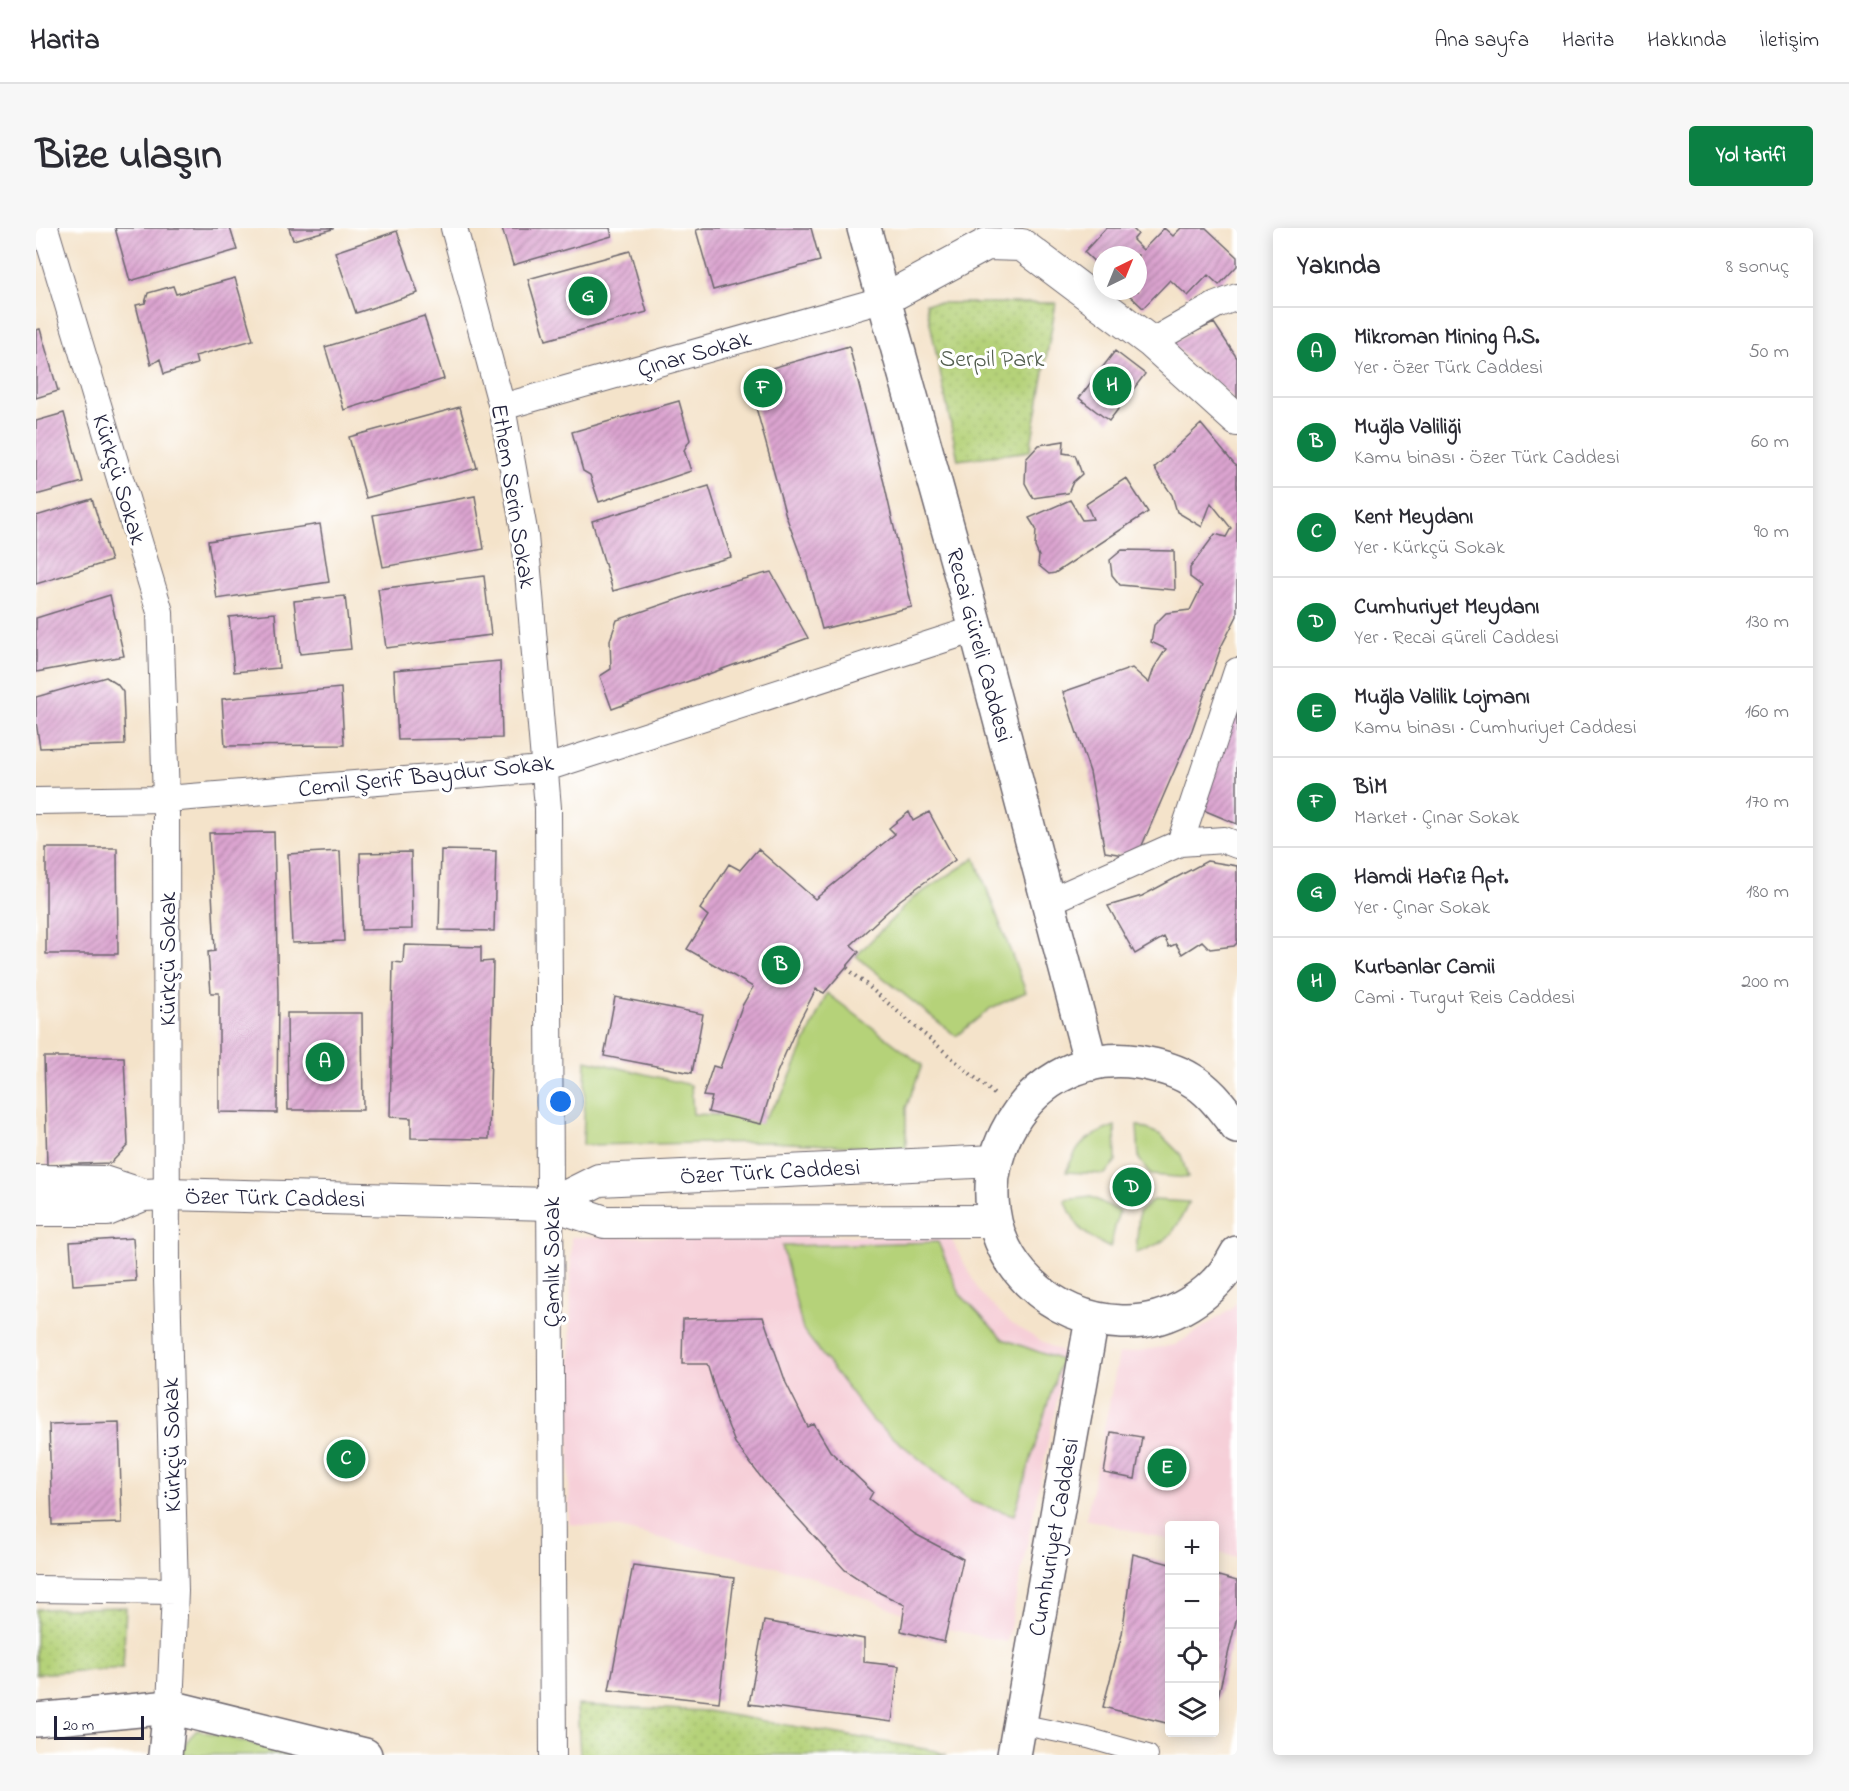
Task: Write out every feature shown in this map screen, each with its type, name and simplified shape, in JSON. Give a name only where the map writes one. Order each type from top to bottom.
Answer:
[{"type":"main road","name":"Recai Güreli Caddesi","points":[[864,228],[976,629],[1090,1064]]},
{"type":"main road","points":[[1237,1127],[1217,1100],[1190,1079],[1159,1065],[1125,1060],[1090,1064],[1057,1077],[1029,1098],[1007,1127],[995,1161],[991,1191],[994,1221],[1005,1248],[1020,1273],[1041,1293],[1065,1309],[1092,1318],[1124,1323],[1155,1318],[1184,1307],[1210,1289],[1230,1266],[1237,1253]]},
{"type":"main road","name":"Cumhuriyet Caddesi","points":[[1016,1740],[1092,1318]]},
{"type":"main road","points":[[165,1755],[170,1707]]},
{"type":"main road","points":[[36,1720],[170,1707],[365,1755]]},
{"type":"street","name":"Kürkçü Sokak","points":[[45,228],[160,612],[166,799],[155,1195],[175,1591],[170,1707]]},
{"type":"street","name":"Ethem Serin Sokak","points":[[454,228],[502,407],[525,536],[543,769]]},
{"type":"street","points":[[885,299],[987,244],[1022,236],[1151,342],[1237,420]]},
{"type":"street","points":[[1151,342],[1216,305],[1237,297]]},
{"type":"street","name":"Çınar Sokak","points":[[502,407],[885,299]]},
{"type":"street","name":"Cemil Şerif Baydur Sokak","points":[[36,801],[166,799],[543,769],[976,629]]},
{"type":"street","points":[[1179,843],[1237,671]]},
{"type":"street","name":"Çamlık Sokak","points":[[543,769],[548,808],[554,1755]]},
{"type":"street","points":[[1048,902],[1179,843],[1224,840],[1237,845]]},
{"type":"street","name":"Özer Türk Caddesi","points":[[551,1204],[599,1180],[995,1161]]},
{"type":"street","name":"Özer Türk Caddesi","points":[[36,1181],[103,1182],[155,1195],[551,1204],[605,1222],[994,1221]]},
{"type":"street","name":"Özer Türk Caddesi","points":[[36,1210],[107,1210],[155,1195]]},
{"type":"street","points":[[36,1589],[175,1591]]},
{"type":"street","points":[[1016,1740],[1088,1738],[1148,1755]]},
{"type":"path","points":[[847,968],[1017,1114]]},
{"type":"shaded area","points":[[571,1237],[950,1237],[980,1293],[1013,1325],[1066,1355],[1007,1642],[939,1627],[803,1574],[620,1528],[569,1524]]},
{"type":"shaded area","points":[[1237,1302],[1237,1557],[1219,1553],[1219,1521],[1165,1521],[1165,1539],[1086,1519],[1119,1354],[1175,1345],[1230,1310]]},
{"type":"green space","name":"Serpil Park","points":[[926,303],[1056,303],[1030,451],[958,460]]},
{"type":"green space","points":[[975,858],[1026,992],[991,1008],[956,1036],[856,956],[913,898]]},
{"type":"green space","points":[[827,993],[922,1065],[906,1108],[906,1149],[770,1142],[583,1145],[586,1060],[691,1085],[693,1114],[765,1117],[782,1095]]},
{"type":"green space","points":[[1137,1125],[1161,1135],[1181,1155],[1188,1178],[1151,1175],[1139,1159]]},
{"type":"green space","points":[[1115,1126],[1116,1162],[1105,1174],[1066,1172],[1074,1154],[1084,1142]]},
{"type":"green space","points":[[1091,1197],[1119,1211],[1110,1248],[1082,1230],[1073,1218],[1065,1200]]},
{"type":"green space","points":[[1153,1200],[1189,1202],[1170,1235],[1157,1245],[1136,1253],[1139,1212]]},
{"type":"green space","points":[[938,1242],[960,1294],[1003,1339],[1061,1360],[1014,1515],[972,1502],[872,1420],[803,1330],[782,1246]]},
{"type":"green space","points":[[126,1607],[123,1668],[36,1674],[36,1609]]},
{"type":"green space","points":[[577,1705],[707,1711],[936,1751],[946,1755],[580,1755]]},
{"type":"green space","points":[[197,1730],[297,1755],[183,1755],[185,1744]]},
{"type":"building","points":[[115,228],[230,228],[237,250],[130,281]]},
{"type":"building","points":[[289,228],[333,228],[333,229],[293,240]]},
{"type":"building","points":[[502,228],[610,228],[612,236],[513,265]]},
{"type":"building","points":[[704,228],[811,228],[820,261],[713,290],[696,230]]},
{"type":"building","points":[[1106,228],[1132,228],[1138,234],[1133,240],[1139,246],[1093,246],[1093,260],[1084,252]]},
{"type":"building","points":[[1164,228],[1173,236],[1181,228],[1206,228],[1237,257],[1237,266],[1219,285],[1208,275],[1188,296],[1170,280],[1143,308],[1135,300],[1147,300],[1147,246]]},
{"type":"building","points":[[397,231],[418,293],[356,313],[335,252]]},
{"type":"building","points":[[630,251],[647,312],[546,340],[528,279]]},
{"type":"building","points":[[235,278],[253,340],[195,356],[197,364],[164,374],[160,359],[151,365],[136,305],[145,303],[148,293],[173,286],[176,294]]},
{"type":"building","points":[[424,316],[444,379],[344,410],[325,347]]},
{"type":"building","points":[[1214,323],[1237,358],[1237,401],[1171,343]]},
{"type":"building","points":[[40,329],[58,391],[36,398],[36,330]]},
{"type":"building","points":[[849,346],[884,483],[912,607],[822,629],[807,573],[786,516],[747,375]]},
{"type":"building","points":[[1115,351],[1145,374],[1109,421],[1079,398]]},
{"type":"building","points":[[679,401],[690,440],[684,450],[691,471],[599,502],[590,475],[583,471],[572,432]]},
{"type":"building","points":[[460,407],[477,468],[366,498],[349,437]]},
{"type":"building","points":[[64,413],[83,482],[36,495],[36,421]]},
{"type":"building","points":[[1201,424],[1237,466],[1237,616],[1221,647],[1192,730],[1140,850],[1124,855],[1105,852],[1090,772],[1063,692],[1132,668],[1149,683],[1154,668],[1166,649],[1151,642],[1154,625],[1166,613],[1190,610],[1202,586],[1190,577],[1190,568],[1215,534],[1226,537],[1231,528],[1211,503],[1202,527],[1177,512],[1172,495],[1154,468]]},
{"type":"building","points":[[1064,441],[1063,453],[1075,455],[1082,474],[1073,482],[1068,493],[1033,498],[1025,483],[1026,459],[1039,445]]},
{"type":"building","points":[[1126,478],[1148,512],[1055,573],[1049,574],[1038,565],[1039,556],[1035,547],[1036,529],[1029,518],[1070,500],[1082,520],[1093,519],[1086,504]]},
{"type":"building","points":[[709,486],[731,557],[613,591],[592,521]]},
{"type":"building","points":[[475,496],[484,549],[383,567],[373,515]]},
{"type":"building","points":[[92,499],[111,561],[36,584],[36,516]]},
{"type":"building","points":[[320,524],[329,582],[217,599],[208,541]]},
{"type":"building","points":[[1122,550],[1174,551],[1175,590],[1120,585],[1112,575],[1110,560]]},
{"type":"building","points":[[771,572],[808,638],[612,709],[600,676],[611,669],[610,640],[617,620],[716,586]]},
{"type":"building","points":[[484,576],[491,635],[386,648],[378,589]]},
{"type":"building","points":[[110,595],[124,656],[36,672],[36,618]]},
{"type":"building","points":[[345,596],[351,649],[300,654],[294,601]]},
{"type":"building","points":[[275,613],[279,668],[234,672],[229,617]]},
{"type":"building","points":[[500,661],[502,738],[398,740],[394,670]]},
{"type":"building","points":[[106,677],[117,684],[123,692],[125,745],[40,748],[36,722],[36,697]]},
{"type":"building","points":[[341,688],[344,745],[225,746],[222,699]]},
{"type":"building","points":[[1237,708],[1237,824],[1201,809]]},
{"type":"building","points":[[909,812],[913,821],[929,812],[955,860],[900,900],[851,945],[859,952],[824,993],[816,989],[776,1075],[761,1124],[708,1112],[712,1097],[703,1096],[713,1066],[720,1068],[742,1006],[753,987],[687,949],[708,916],[700,909],[729,864],[740,870],[758,849],[815,899],[895,834],[889,828]]},
{"type":"building","points":[[274,832],[278,993],[277,1113],[219,1112],[219,993],[211,993],[208,952],[215,951],[209,833]]},
{"type":"building","points":[[46,848],[117,848],[118,954],[46,954]]},
{"type":"building","points":[[441,850],[496,851],[494,931],[439,930]]},
{"type":"building","points":[[340,851],[344,941],[292,943],[288,854]]},
{"type":"building","points":[[411,852],[412,929],[361,930],[360,853]]},
{"type":"building","points":[[1207,861],[1237,866],[1237,943],[1234,946],[1210,949],[1202,941],[1182,954],[1176,944],[1169,947],[1164,937],[1135,954],[1108,906],[1142,896]]},
{"type":"building","points":[[404,945],[481,947],[481,962],[493,961],[489,1139],[411,1138],[411,1118],[390,1117],[393,962],[403,963]]},
{"type":"building","points":[[615,997],[703,1014],[692,1073],[604,1056]]},
{"type":"building","points":[[287,1013],[362,1013],[363,1110],[288,1110]]},
{"type":"building","points":[[44,1057],[124,1057],[128,1145],[111,1163],[47,1165]]},
{"type":"building","points":[[133,1238],[136,1281],[73,1285],[70,1242]]},
{"type":"building","points":[[763,1317],[786,1383],[808,1427],[814,1424],[830,1451],[873,1492],[869,1499],[915,1534],[963,1559],[944,1642],[901,1631],[905,1605],[880,1593],[845,1570],[763,1480],[735,1443],[707,1364],[682,1364],[683,1319]]},
{"type":"building","points":[[119,1422],[122,1523],[52,1525],[49,1424]]},
{"type":"building","points":[[1111,1432],[1142,1437],[1135,1479],[1104,1473]]},
{"type":"building","points":[[1133,1554],[1165,1563],[1165,1723],[1103,1707],[1122,1634]]},
{"type":"building","points":[[633,1565],[734,1578],[719,1702],[609,1690]]},
{"type":"building","points":[[1219,1576],[1237,1581],[1237,1617],[1219,1692]]},
{"type":"building","points":[[764,1621],[864,1639],[864,1662],[899,1666],[892,1722],[749,1704]]},
{"type":"place","name":"Hamdi Hafız Apt.","points":[[588,296]]},
{"type":"place","name":"Kurbanlar Camii","points":[[1112,386]]},
{"type":"place","name":"BİM","points":[[763,388]]},
{"type":"place","name":"Muğla Valiliği","points":[[781,965]]},
{"type":"place","name":"Mikroman Mining A.S.","points":[[325,1062]]},
{"type":"place","name":"Cumhuriyet Meydanı","points":[[1132,1187]]},
{"type":"place","name":"Kent Meydanı","points":[[346,1459]]},
{"type":"place","name":"Muğla Valilik Lojmanı","points":[[1167,1468]]}]
